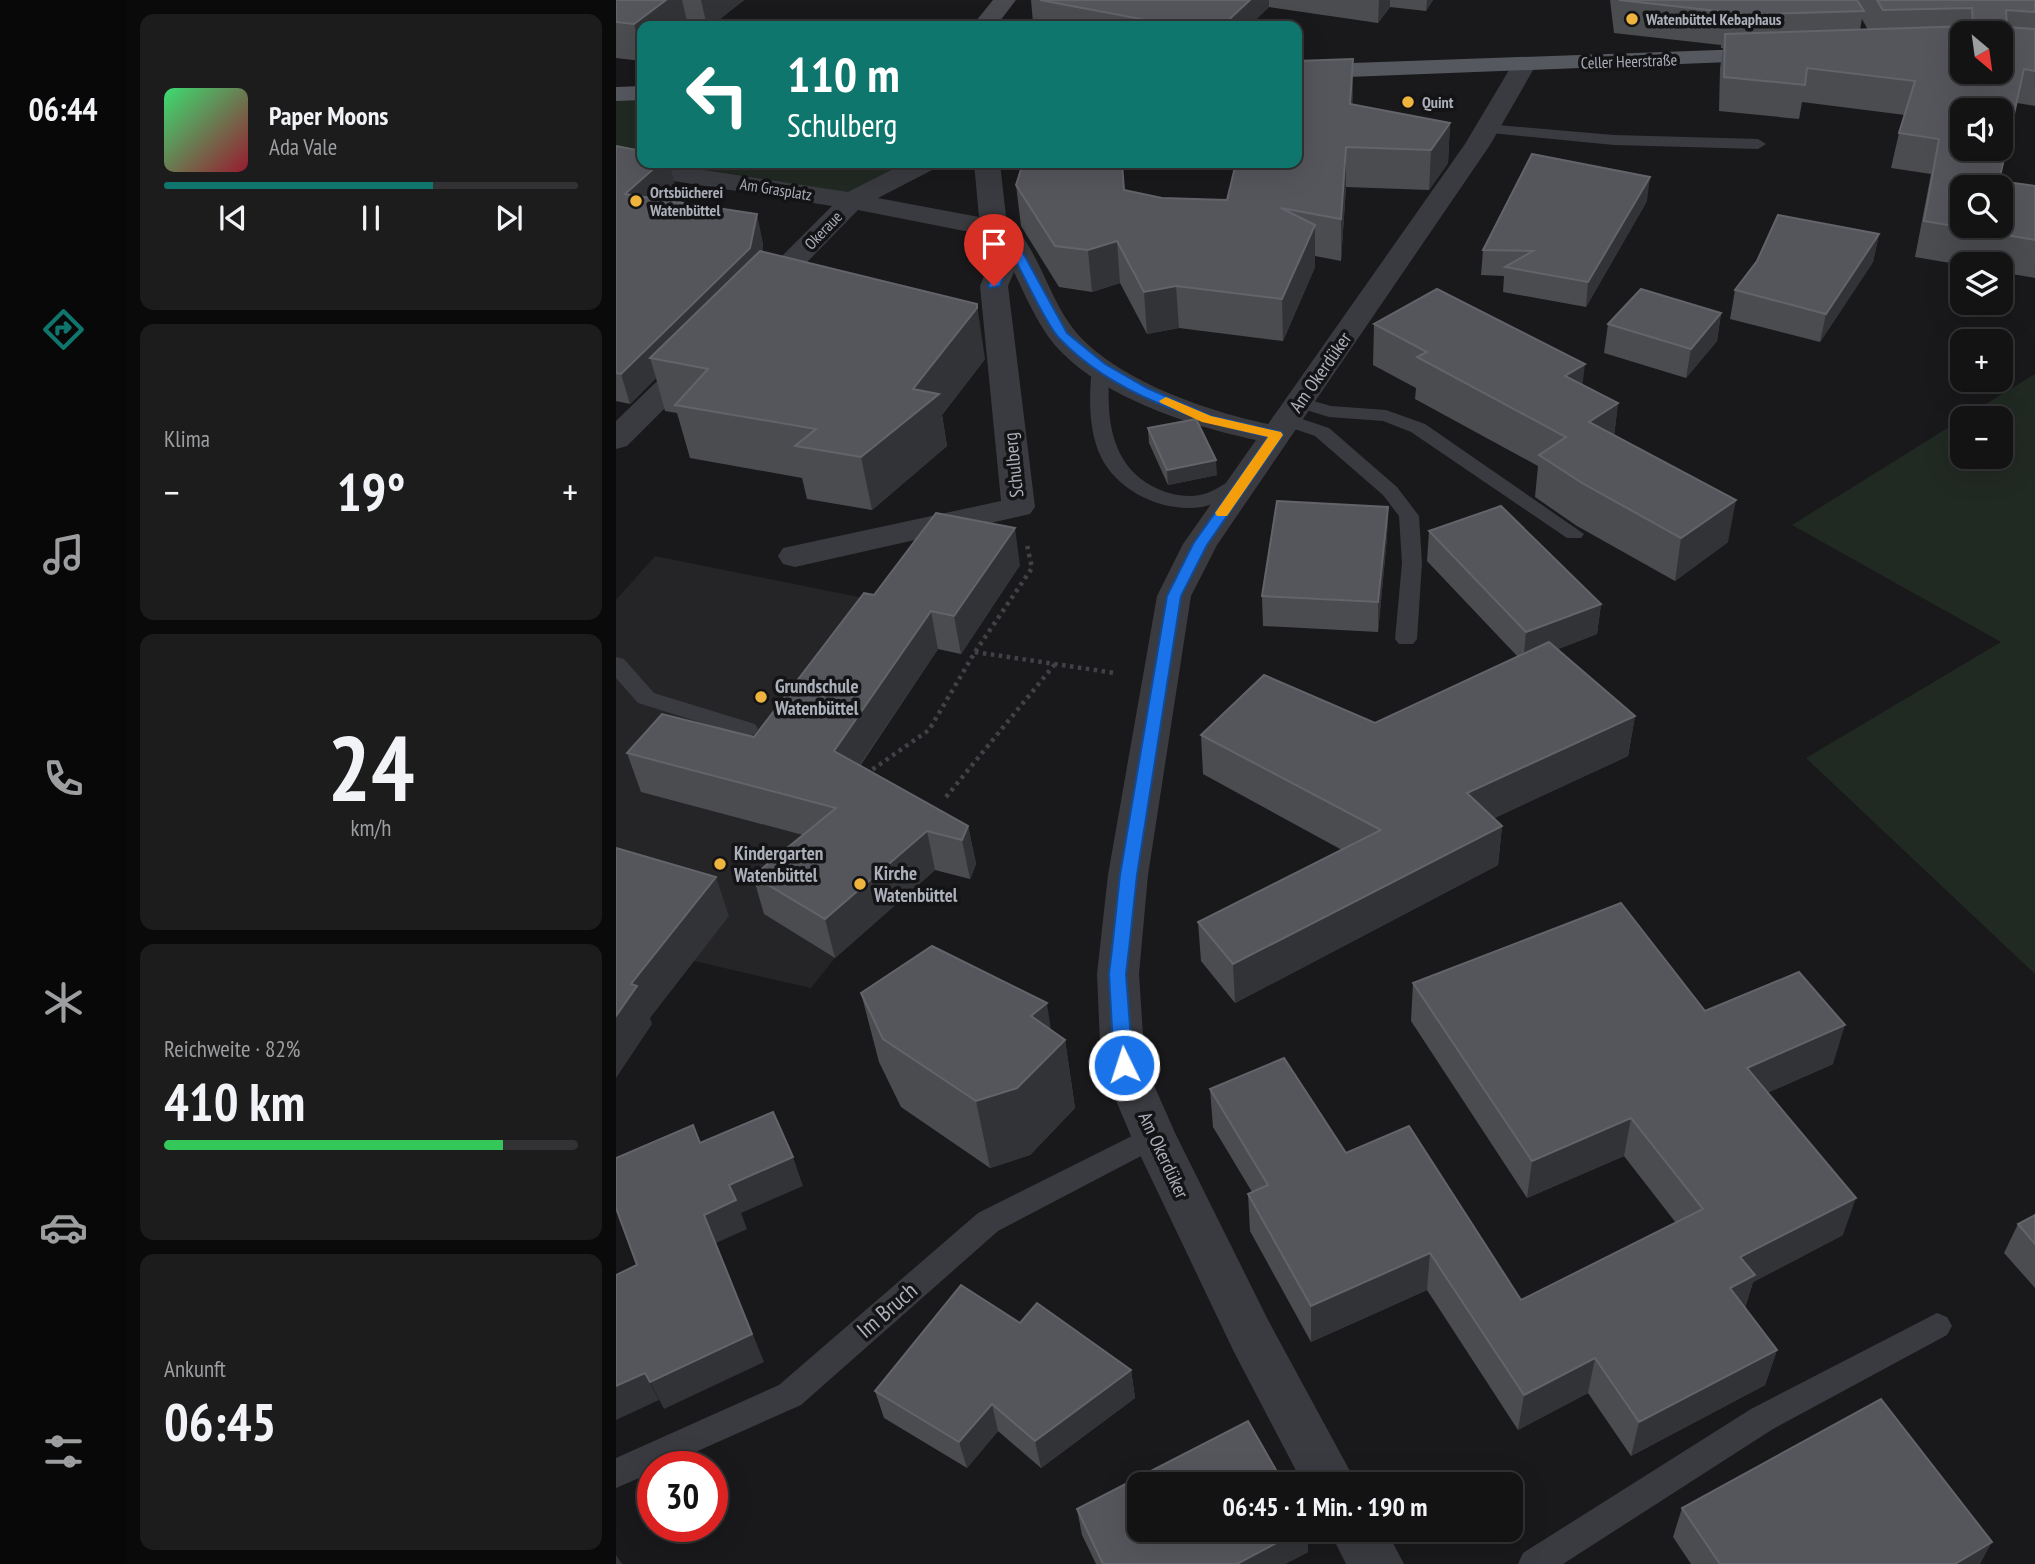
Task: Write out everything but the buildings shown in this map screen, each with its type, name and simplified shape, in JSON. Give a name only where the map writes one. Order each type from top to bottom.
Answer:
[{"type":"main road","points":[[988,21],[1006,0]]},
{"type":"main road","points":[[996,21],[1006,0]]},
{"type":"main road","name":"Celler Heerstraße","points":[[1302,72],[1791,55]]},
{"type":"main road","points":[[616,94],[637,93]]},
{"type":"street","name":"Am Okerdüker","points":[[1325,1472],[1251,1336],[1154,1136],[1124,1065],[1118,974],[1128,875],[1174,596],[1200,544],[1486,129],[1524,65]]},
{"type":"street","name":"Am Grasplatz","points":[[616,164],[637,167]]},
{"type":"street","name":"Am Grasplatz","points":[[642,168],[852,201],[1003,235]]},
{"type":"street","points":[[852,201],[915,168]]},
{"type":"street","points":[[988,168],[1003,235],[1062,335],[1101,367],[1143,390],[1207,419],[1287,419]]},
{"type":"street","name":"Okeraue","points":[[740,316],[852,201]]},
{"type":"street","name":"Schulberg","points":[[795,556],[1018,507],[994,286],[1003,235]]},
{"type":"street","points":[[616,439],[712,344]]},
{"type":"street","points":[[1363,1542],[1377,1564]]},
{"type":"lane","points":[[1486,129],[1614,141],[1758,144]]},
{"type":"lane","points":[[1101,367],[1098,398],[1104,434],[1111,458],[1125,475],[1144,490],[1171,500],[1198,501],[1221,494],[1245,481]]},
{"type":"lane","points":[[1287,419],[1329,411],[1386,416],[1418,428],[1574,534]]},
{"type":"lane","points":[[1287,419],[1322,432],[1390,491],[1409,516],[1412,563],[1406,639]]},
{"type":"lane","points":[[616,664],[646,698],[747,729]]},
{"type":"lane","name":"Im Bruch","points":[[616,1473],[790,1395],[988,1222],[1154,1136]]},
{"type":"lane","points":[[1534,1564],[1762,1419],[1937,1326]]},
{"type":"path","points":[[855,781],[929,730],[975,652],[1032,568],[1018,507]]},
{"type":"path","points":[[975,652],[1161,680]]},
{"type":"path","points":[[946,797],[1056,664]]},
{"type":"shaded area","points":[[637,93],[637,167],[616,164],[616,94]]},
{"type":"shaded area","points":[[642,168],[915,168],[852,201]]},
{"type":"shaded area","points":[[2035,374],[2035,974],[1806,758],[2001,642],[1792,525],[1950,426],[1950,469],[2013,469],[2013,406],[1983,406],[2006,392],[2013,392],[2013,387]]},
{"type":"shaded area","points":[[943,551],[1020,565],[961,654],[938,649],[860,765],[821,756],[885,813],[765,914],[835,958],[811,988],[694,961],[616,937],[616,600],[655,556],[903,606]]},
{"type":"slow traffic","points":[[1166,401],[1207,419],[1276,435],[1222,513]]},
{"type":"place","name":"Watenbüttel Kebaphaus","points":[[1632,19]]},
{"type":"place","name":"Quint","points":[[1408,102]]},
{"type":"place","name":"Ortsbücherei Watenbüttel","points":[[636,201]]},
{"type":"place","name":"Grundschule Watenbüttel","points":[[761,697]]},
{"type":"place","name":"Kindergarten Watenbüttel","points":[[720,864]]},
{"type":"place","name":"Kirche Watenbüttel","points":[[860,884]]},
{"type":"route","points":[[994,286],[1012,242],[1062,335],[1101,367],[1143,390],[1207,419],[1276,435],[1200,544],[1174,596],[1128,875],[1120,949],[1118,974],[1124,1065]]}]
